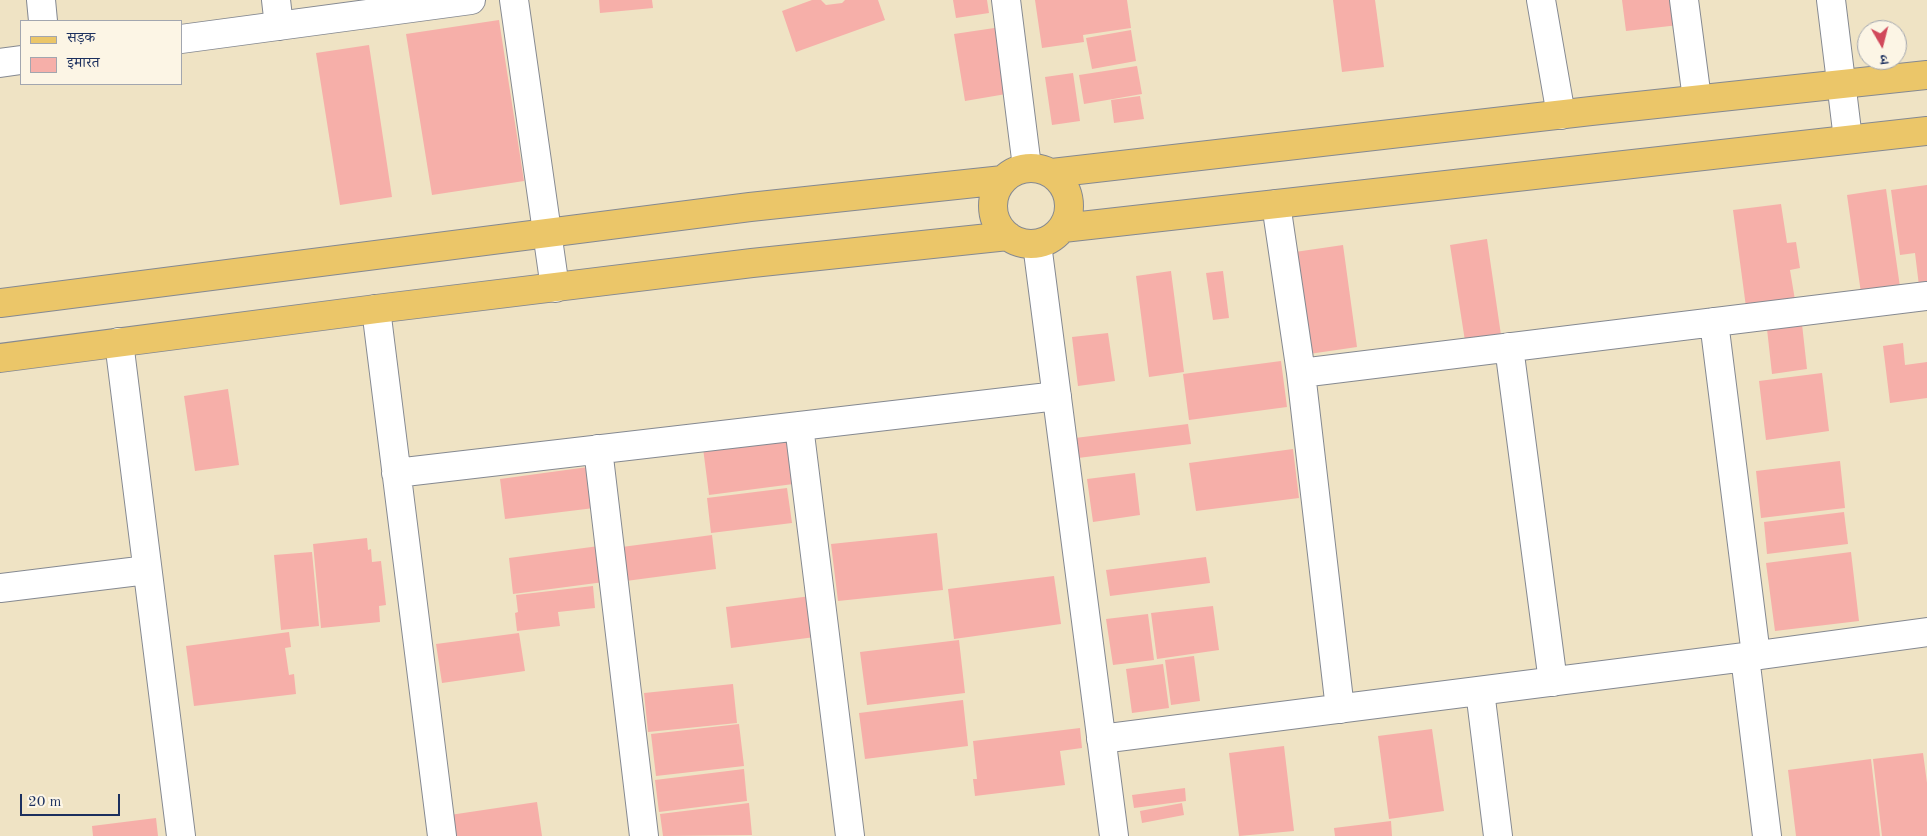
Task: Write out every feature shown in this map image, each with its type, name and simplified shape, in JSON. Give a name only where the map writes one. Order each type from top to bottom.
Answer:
[{"type":"main road","points":[[1039,170],[1065,186],[1069,198],[1069,215],[1063,228],[1051,239],[1037,244],[1022,243],[1008,236],[998,225],[993,213],[994,196],[1002,180],[1012,172],[1927,75]]},
{"type":"main road","points":[[1063,228],[1927,131]]},
{"type":"main road","points":[[0,303],[750,207],[1002,180]]},
{"type":"main road","points":[[0,358],[376,309],[752,264],[1008,236]]},
{"type":"street","points":[[41,0],[43,20]]},
{"type":"street","points":[[182,39],[277,13],[471,0]]},
{"type":"street","points":[[514,0],[555,288]]},
{"type":"street","points":[[1006,0],[1039,170]]},
{"type":"street","points":[[1541,0],[1561,115]]},
{"type":"street","points":[[1684,0],[1697,100]]},
{"type":"street","points":[[1831,0],[1848,139]]},
{"type":"street","points":[[0,63],[20,60]]},
{"type":"street","points":[[1276,204],[1300,373],[1340,709]]},
{"type":"street","points":[[1037,244],[1114,836]]},
{"type":"street","points":[[1300,373],[1927,296]]},
{"type":"street","points":[[376,309],[442,836]]},
{"type":"street","points":[[1714,322],[1750,656],[1767,836]]},
{"type":"street","points":[[119,342],[181,836]]},
{"type":"street","points":[[1509,347],[1553,682]]},
{"type":"street","points":[[396,473],[1057,396]]},
{"type":"street","points":[[799,426],[850,836]]},
{"type":"street","points":[[598,450],[644,836]]},
{"type":"street","points":[[0,588],[147,570]]},
{"type":"street","points":[[1101,740],[1927,632]]},
{"type":"street","points":[[1480,691],[1498,836]]},
{"type":"building","points":[[599,0],[652,0],[653,8],[600,13]]},
{"type":"building","points":[[812,0],[821,0],[826,5],[842,3],[845,0],[878,0],[885,20],[796,52],[782,11]]},
{"type":"building","points":[[953,0],[987,0],[989,13],[956,18]]},
{"type":"building","points":[[1035,0],[1127,0],[1131,28],[1083,35],[1084,42],[1042,48]]},
{"type":"building","points":[[1333,0],[1375,0],[1384,67],[1342,72]]},
{"type":"building","points":[[1622,0],[1675,0],[1679,25],[1626,31]]},
{"type":"building","points":[[499,20],[524,181],[432,195],[406,34]]},
{"type":"building","points":[[1001,27],[1012,93],[965,101],[954,34]]},
{"type":"building","points":[[1131,30],[1136,61],[1092,69],[1086,38]]},
{"type":"building","points":[[369,45],[392,197],[340,205],[316,53]]},
{"type":"building","points":[[1137,66],[1142,94],[1084,104],[1079,75]]},
{"type":"building","points":[[1073,73],[1080,121],[1052,125],[1045,77]]},
{"type":"building","points":[[1140,96],[1144,119],[1114,123],[1111,100]]},
{"type":"building","points":[[1927,185],[1927,285],[1919,286],[1915,253],[1900,255],[1891,190]]},
{"type":"building","points":[[1886,189],[1900,287],[1861,293],[1847,195]]},
{"type":"building","points":[[1781,204],[1787,243],[1796,242],[1800,268],[1790,270],[1795,300],[1746,307],[1733,210]]},
{"type":"building","points":[[1487,239],[1501,335],[1465,341],[1450,245]]},
{"type":"building","points":[[1343,245],[1357,347],[1309,354],[1295,252]]},
{"type":"building","points":[[1171,271],[1184,372],[1149,377],[1136,276]]},
{"type":"building","points":[[1223,271],[1229,318],[1213,320],[1206,273]]},
{"type":"building","points":[[1802,324],[1807,369],[1772,374],[1767,329]]},
{"type":"building","points":[[1108,333],[1115,381],[1078,386],[1072,337]]},
{"type":"building","points":[[1903,343],[1905,365],[1927,362],[1927,398],[1890,403],[1883,346]]},
{"type":"building","points":[[1281,361],[1287,407],[1189,420],[1183,374]]},
{"type":"building","points":[[1822,373],[1829,431],[1766,440],[1759,381]]},
{"type":"building","points":[[228,389],[239,465],[195,471],[184,396]]},
{"type":"building","points":[[1188,424],[1191,444],[1078,458],[1075,438]]},
{"type":"building","points":[[795,436],[801,483],[709,495],[703,448]]},
{"type":"building","points":[[1293,449],[1299,498],[1196,511],[1189,463]]},
{"type":"building","points":[[1840,461],[1845,508],[1761,518],[1756,471]]},
{"type":"building","points":[[588,467],[594,508],[505,519],[500,479]]},
{"type":"building","points":[[1135,473],[1140,515],[1093,522],[1087,479]]},
{"type":"building","points":[[787,488],[792,523],[711,533],[707,498]]},
{"type":"building","points":[[1844,512],[1848,544],[1767,554],[1764,522]]},
{"type":"building","points":[[937,533],[943,590],[838,601],[831,544]]},
{"type":"building","points":[[712,535],[716,569],[626,581],[622,547]]},
{"type":"building","points":[[367,538],[368,550],[371,549],[372,562],[381,561],[386,605],[379,606],[380,622],[321,628],[313,544]]},
{"type":"building","points":[[599,546],[604,582],[513,594],[509,558]]},
{"type":"building","points":[[312,552],[319,626],[281,630],[274,555]]},
{"type":"building","points":[[1851,552],[1859,621],[1775,631],[1766,563]]},
{"type":"building","points":[[1206,557],[1210,583],[1110,596],[1106,570]]},
{"type":"building","points":[[1054,576],[1061,624],[954,639],[948,589]]},
{"type":"building","points":[[593,586],[595,608],[558,612],[560,626],[517,631],[515,613],[518,612],[516,595]]},
{"type":"building","points":[[811,596],[815,637],[731,648],[726,607]]},
{"type":"building","points":[[1213,606],[1219,650],[1157,659],[1151,613]]},
{"type":"building","points":[[1148,614],[1154,660],[1113,665],[1106,619]]},
{"type":"building","points":[[289,632],[291,647],[285,648],[289,675],[294,674],[296,694],[194,706],[186,646]]},
{"type":"building","points":[[519,633],[525,671],[442,683],[436,644]]},
{"type":"building","points":[[959,640],[965,693],[867,705],[860,652]]},
{"type":"building","points":[[1194,656],[1200,701],[1171,705],[1165,660]]},
{"type":"building","points":[[1163,664],[1169,708],[1132,713],[1126,669]]},
{"type":"building","points":[[733,684],[737,723],[648,732],[644,693]]},
{"type":"building","points":[[963,700],[968,746],[865,759],[859,713]]},
{"type":"building","points":[[739,724],[744,766],[656,776],[651,734]]},
{"type":"building","points":[[1080,728],[1082,748],[1060,751],[1065,785],[975,796],[973,779],[977,779],[973,741]]},
{"type":"building","points":[[1432,729],[1444,811],[1389,819],[1378,736]]},
{"type":"building","points":[[1284,746],[1294,831],[1239,836],[1229,753]]},
{"type":"building","points":[[1923,753],[1927,783],[1927,836],[1882,836],[1873,759]]},
{"type":"building","points":[[1871,759],[1880,836],[1796,836],[1788,770]]},
{"type":"building","points":[[744,769],[747,801],[659,812],[655,780]]},
{"type":"building","points":[[1185,788],[1186,801],[1134,808],[1132,795]]},
{"type":"building","points":[[537,802],[542,836],[453,836],[450,815]]},
{"type":"building","points":[[749,803],[752,835],[663,836],[660,814]]},
{"type":"building","points":[[1182,803],[1184,815],[1142,823],[1140,811]]},
{"type":"building","points":[[156,818],[158,836],[93,836],[92,826]]},
{"type":"building","points":[[1391,821],[1392,836],[1335,836],[1334,828]]}]
